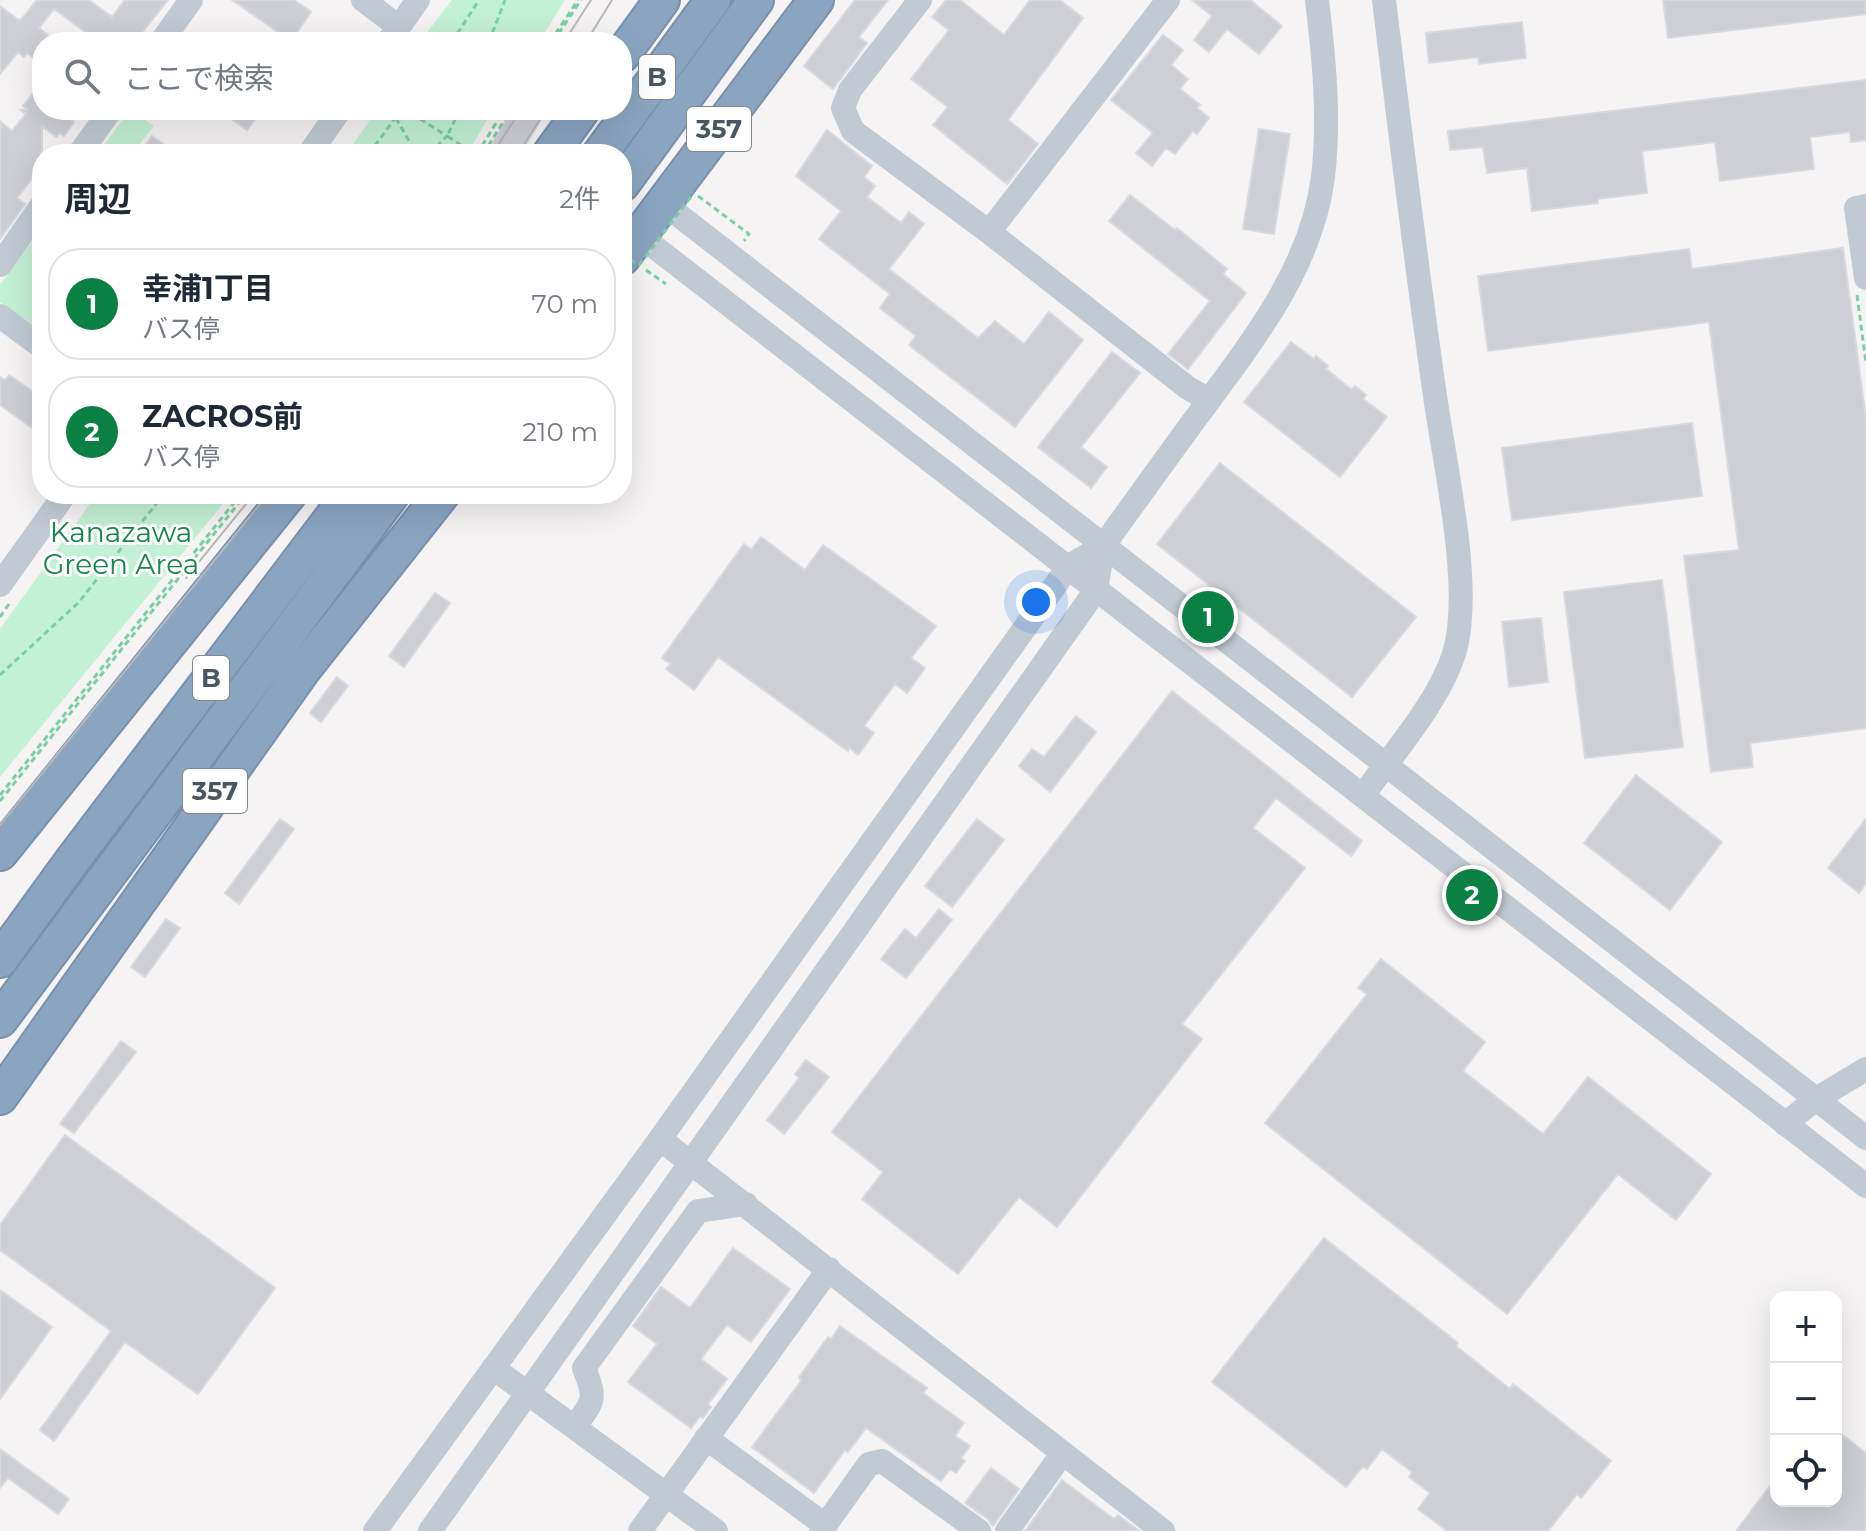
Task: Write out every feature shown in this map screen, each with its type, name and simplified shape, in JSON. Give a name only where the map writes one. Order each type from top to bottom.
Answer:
[{"type":"highway","points":[[632,41],[662,0]]},
{"type":"highway","name":"B","points":[[632,110],[713,0]]},
{"type":"highway","name":"B","points":[[632,170],[756,0]]},
{"type":"highway","name":"357","points":[[632,251],[663,203],[816,0]]},
{"type":"highway","points":[[557,144],[575,120]]},
{"type":"highway","name":"B","points":[[607,144],[625,120]]},
{"type":"highway","points":[[0,853],[281,504]]},
{"type":"highway","name":"B","points":[[0,943],[72,861],[342,504]]},
{"type":"highway","name":"B","points":[[0,1020],[385,504]]},
{"type":"highway","name":"357","points":[[0,1097],[302,671],[434,504]]},
{"type":"highway","points":[[0,960],[72,861]]},
{"type":"street","points":[[168,32],[191,0]]},
{"type":"street","points":[[363,0],[392,32]]},
{"type":"street","points":[[395,32],[418,0]]},
{"type":"street","points":[[920,0],[850,90],[843,108],[853,131],[989,232],[1188,388],[1209,400]]},
{"type":"street","points":[[989,232],[1168,0]]},
{"type":"street","points":[[375,1531],[660,1139],[1069,566],[1103,546],[1250,346],[1283,294],[1306,244],[1323,178],[1327,79],[1317,0]]},
{"type":"street","points":[[1363,795],[1432,702],[1457,645],[1462,609],[1456,539],[1414,250],[1384,0]]},
{"type":"street","points":[[86,144],[104,120]]},
{"type":"street","points":[[316,144],[333,120]]},
{"type":"street","points":[[663,203],[1866,1138]]},
{"type":"street","points":[[1866,206],[1856,208],[1866,278]]},
{"type":"street","points":[[0,265],[32,219]]},
{"type":"street","points":[[632,254],[1069,566],[1866,1186]]},
{"type":"street","points":[[0,316],[32,340]]},
{"type":"street","points":[[0,585],[58,504]]},
{"type":"street","points":[[430,1531],[1096,590],[1103,546]]},
{"type":"street","points":[[1785,1124],[1816,1099],[1866,1069]]},
{"type":"street","points":[[660,1139],[1163,1531]]},
{"type":"street","points":[[575,1426],[592,1405],[594,1393],[584,1368],[698,1211],[746,1204]]},
{"type":"street","points":[[640,1531],[829,1269]]},
{"type":"street","points":[[493,1368],[716,1531]]},
{"type":"street","points":[[706,1438],[823,1528],[869,1464],[882,1461],[979,1531]]},
{"type":"street","points":[[1007,1531],[1062,1454]]},
{"type":"path","points":[[458,32],[479,0]]},
{"type":"path","points":[[493,32],[505,0]]},
{"type":"path","points":[[558,32],[579,0]]},
{"type":"path","points":[[376,144],[394,120]]},
{"type":"path","points":[[397,120],[411,144]]},
{"type":"path","points":[[421,120],[460,144]]},
{"type":"path","points":[[439,144],[455,120]]},
{"type":"path","points":[[482,144],[498,120]]},
{"type":"path","points":[[489,144],[505,120]]},
{"type":"path","points":[[632,252],[694,193],[749,234],[744,241]]},
{"type":"path","points":[[632,254],[677,291]]},
{"type":"path","points":[[0,675],[79,602],[156,504]]},
{"type":"path","points":[[0,795],[235,504]]},
{"type":"path","points":[[0,801],[235,504]]},
{"type":"green space","points":[[452,0],[565,0],[545,32],[428,31]]},
{"type":"green space","points":[[122,120],[145,120],[154,126],[140,144],[104,144]]},
{"type":"green space","points":[[370,120],[487,120],[473,144],[353,144]]},
{"type":"green space","points":[[32,241],[32,324],[0,302],[0,285]]},
{"type":"green space","name":"Kanazawa Green Area","points":[[90,504],[223,504],[0,777],[0,629]]},
{"type":"building","points":[[37,0],[89,0],[112,17],[125,0],[168,0],[143,32],[85,32],[54,9],[39,28],[44,32],[32,32],[32,57],[27,53],[24,57],[18,52],[0,74],[0,6],[20,21]]},
{"type":"building","points":[[232,0],[294,0],[311,12],[297,32],[278,32]]},
{"type":"building","points":[[855,0],[888,0],[859,37],[867,43],[833,89],[804,66]]},
{"type":"building","points":[[946,0],[960,0],[1004,35],[1030,0],[1060,0],[1083,18],[1008,120],[1038,144],[1007,184],[933,125],[948,107],[911,79],[949,30],[932,17]]},
{"type":"building","points":[[1192,0],[1250,0],[1282,26],[1259,54],[1227,29],[1209,52],[1194,40],[1212,16]]},
{"type":"building","points":[[1663,0],[1866,0],[1866,14],[1668,38]]},
{"type":"building","points":[[1522,22],[1526,58],[1479,64],[1478,57],[1429,63],[1426,33]]},
{"type":"building","points":[[1163,35],[1183,50],[1171,65],[1188,79],[1180,89],[1200,105],[1197,108],[1209,118],[1197,134],[1193,131],[1175,154],[1166,148],[1152,166],[1136,153],[1153,133],[1111,100]]},
{"type":"building","points":[[1866,80],[1866,140],[1851,142],[1850,132],[1810,137],[1814,169],[1720,181],[1715,142],[1642,151],[1647,193],[1532,211],[1527,168],[1487,173],[1483,147],[1450,150],[1448,131]]},
{"type":"building","points":[[32,95],[32,120],[74,122],[64,136],[60,133],[56,137],[42,126],[42,144],[32,144],[32,179],[17,198],[25,204],[0,239],[0,121],[12,131],[26,114],[21,110],[27,110],[23,106]]},
{"type":"building","points":[[233,120],[254,120],[247,130]]},
{"type":"building","points":[[506,120],[541,120],[526,144],[492,144]]},
{"type":"building","points":[[1259,129],[1290,134],[1274,234],[1243,229]]},
{"type":"building","points":[[827,130],[872,166],[864,177],[875,186],[867,197],[901,223],[909,212],[924,224],[889,269],[978,338],[995,321],[1024,344],[1049,312],[1083,340],[1015,427],[909,345],[916,336],[880,308],[890,294],[819,239],[841,211],[796,176]]},
{"type":"building","points":[[152,136],[163,144],[146,144]]},
{"type":"building","points":[[1130,195],[1227,269],[1223,274],[1246,293],[1188,369],[1168,354],[1210,301],[1109,221]]},
{"type":"building","points":[[1843,248],[1866,419],[1866,728],[1750,743],[1753,767],[1711,772],[1684,556],[1739,550],[1709,322],[1488,351],[1478,276],[1689,249],[1692,269]]},
{"type":"building","points":[[1291,342],[1314,359],[1316,356],[1328,366],[1326,369],[1352,390],[1355,386],[1366,395],[1363,399],[1387,417],[1340,477],[1244,402]]},
{"type":"building","points":[[1112,352],[1140,373],[1081,447],[1107,467],[1091,488],[1038,447]]},
{"type":"building","points":[[9,375],[32,391],[32,428],[0,405],[0,377],[5,380]]},
{"type":"building","points":[[1692,423],[1702,496],[1512,520],[1502,448]]},
{"type":"building","points":[[1220,463],[1416,617],[1352,697],[1157,544]]},
{"type":"building","points":[[761,537],[805,570],[823,545],[936,626],[911,658],[925,668],[907,693],[895,684],[864,726],[874,733],[858,755],[849,747],[848,751],[718,657],[694,690],[666,669],[671,664],[662,658],[744,544],[751,550]]},
{"type":"building","points":[[1662,580],[1683,747],[1585,758],[1564,592]]},
{"type":"building","points":[[435,593],[450,603],[404,667],[389,656]]},
{"type":"building","points":[[1541,618],[1548,682],[1509,687],[1502,622]]},
{"type":"building","points":[[337,677],[348,686],[321,722],[310,713]]},
{"type":"building","points":[[1172,691],[1362,841],[1351,856],[1276,798],[1253,828],[1305,868],[1182,1024],[1202,1039],[1057,1227],[1019,1197],[958,1274],[862,1199],[883,1172],[832,1132]]},
{"type":"building","points":[[1076,716],[1096,732],[1050,792],[1019,766],[1032,749],[1044,757]]},
{"type":"building","points":[[1636,775],[1722,842],[1670,910],[1584,843]]},
{"type":"building","points":[[280,819],[294,829],[239,904],[225,893]]},
{"type":"building","points":[[977,819],[1004,840],[952,907],[925,886]]},
{"type":"building","points":[[1866,819],[1866,883],[1859,893],[1828,868]]},
{"type":"building","points":[[939,909],[952,920],[906,978],[881,959],[905,929],[916,938]]},
{"type":"building","points":[[166,919],[180,928],[145,977],[131,967]]},
{"type":"building","points":[[1381,959],[1485,1042],[1463,1071],[1543,1134],[1588,1077],[1711,1174],[1676,1220],[1618,1174],[1507,1314],[1265,1123],[1367,994],[1358,988]]},
{"type":"building","points":[[121,1041],[136,1052],[74,1133],[60,1124]]},
{"type":"building","points":[[806,1060],[829,1077],[784,1134],[767,1120],[799,1078],[795,1074]]},
{"type":"building","points":[[65,1135],[275,1288],[198,1394],[125,1342],[54,1441],[40,1430],[111,1331],[0,1250],[0,1225]]},
{"type":"building","points":[[1324,1238],[1458,1343],[1456,1346],[1510,1389],[1513,1384],[1611,1461],[1581,1498],[1577,1494],[1548,1531],[1447,1531],[1418,1509],[1430,1493],[1409,1477],[1412,1472],[1382,1449],[1367,1469],[1363,1466],[1346,1487],[1212,1382]]},
{"type":"building","points":[[733,1248],[790,1289],[751,1342],[727,1325],[701,1359],[727,1379],[708,1404],[711,1407],[703,1418],[700,1416],[691,1428],[628,1382],[657,1344],[633,1326],[661,1287],[690,1308]]},
{"type":"building","points":[[0,1290],[52,1327],[0,1399]]},
{"type":"building","points":[[840,1326],[927,1388],[923,1393],[964,1423],[955,1436],[970,1446],[961,1458],[965,1461],[956,1473],[950,1469],[941,1481],[866,1428],[848,1452],[845,1450],[814,1493],[752,1447],[801,1381],[799,1377],[828,1337],[831,1339]]},
{"type":"building","points":[[1842,1435],[1866,1453],[1866,1531],[1736,1531],[1770,1486],[1770,1507],[1842,1507]]},
{"type":"building","points":[[0,1449],[69,1499],[58,1514],[8,1478],[0,1488]]},
{"type":"building","points":[[991,1468],[1019,1489],[993,1526],[965,1503]]},
{"type":"building","points":[[1062,1480],[1114,1519],[1118,1515],[1139,1531],[1025,1531]]},
{"type":"tram line","points":[[570,32],[591,0]]},
{"type":"tram line","points":[[592,32],[612,0]]},
{"type":"tram line","points":[[499,144],[514,120]]},
{"type":"tram line","points":[[524,144],[540,120]]},
{"type":"tram line","points":[[186,578],[246,504]]},
{"type":"tram line","points":[[0,825],[260,504]]},
{"type":"place","name":"幸浦1丁目","points":[[1208,617]]},
{"type":"place","name":"ZACROS前","points":[[1472,895]]}]
